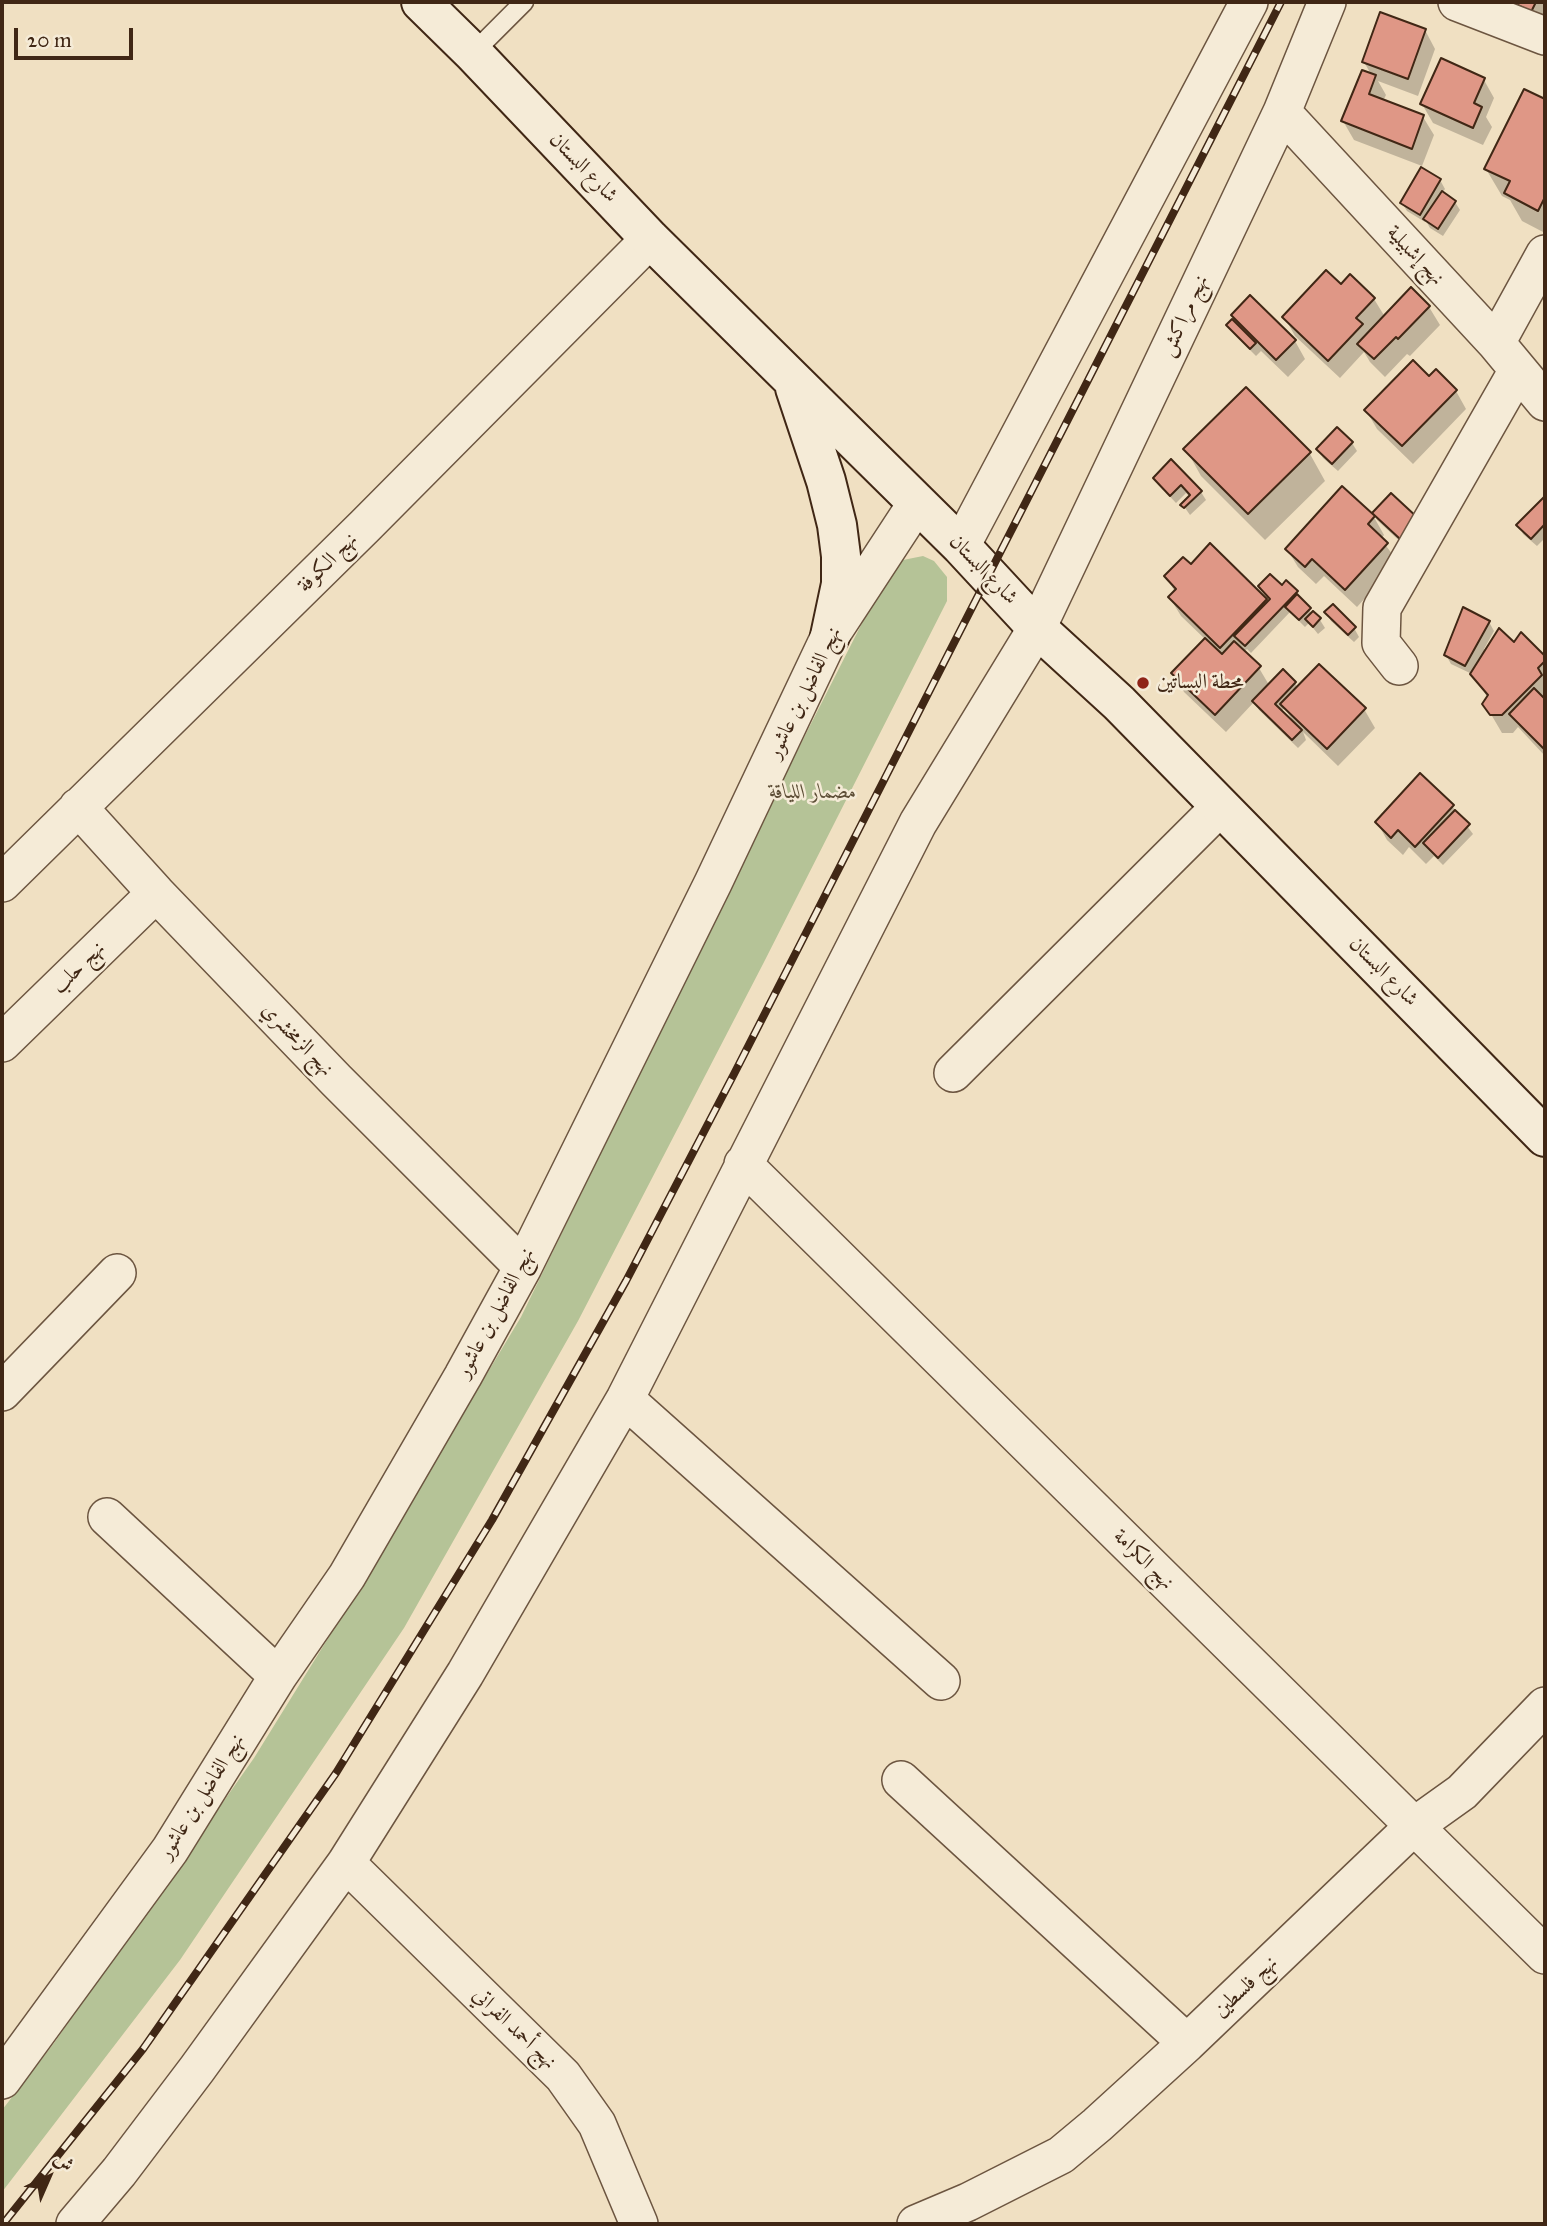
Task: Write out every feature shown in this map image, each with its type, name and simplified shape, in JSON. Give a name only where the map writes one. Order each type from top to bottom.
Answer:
[{"type":"main road","name":"شارع البستان","points":[[421,2],[474,53],[650,239],[961,546],[1037,628],[1119,703],[1545,1137]]},
{"type":"main road","points":[[792,380],[826,481],[837,525],[841,584],[830,636]]},
{"type":"street","points":[[961,546],[1249,2]]},
{"type":"street","name":"نهج مراكش","points":[[75,2224],[119,2172],[189,2080],[346,1863],[471,1663],[625,1399],[918,823],[1037,628],[1282,112],[1327,2]]},
{"type":"street","points":[[1457,2],[1545,36]]},
{"type":"street","name":"نهج إشبيلية","points":[[1282,112],[1545,402]]},
{"type":"street","name":"نهج الكوفة","points":[[2,883],[365,526],[650,239]]},
{"type":"street","points":[[1399,666],[1381,643],[1382,608],[1507,357],[1545,254]]},
{"type":"street","name":"نهج الفاضل بن عاشور","points":[[8,2058],[170,1850],[278,1676],[347,1576],[463,1376],[523,1266],[713,883],[830,636],[917,503]]},
{"type":"street","name":"نهج الزمخشري","points":[[78,807],[156,893],[336,1080],[523,1266]]},
{"type":"street","points":[[953,1073],[1220,807]]},
{"type":"street","name":"نهج حلب","points":[[2,1043],[156,893]]},
{"type":"street","name":"نهج الكرامة","points":[[743,1164],[1545,1955]]},
{"type":"street","points":[[2,1392],[117,1273]]},
{"type":"street","points":[[625,1399],[941,1681]]},
{"type":"street","points":[[107,1517],[278,1676]]},
{"type":"street","name":"نهج فلسطين","points":[[916,2224],[973,2213],[1061,2155],[1187,2043],[1413,1827],[1462,1792],[1545,1706]]},
{"type":"street","points":[[901,1780],[1187,2043]]},
{"type":"street","name":"نهج أحمد الفراتي","points":[[346,1863],[563,2076],[597,2124],[639,2224]]},
{"type":"lane","points":[[474,53],[524,2]]},
{"type":"green space","name":"مضمار اللياقة","points":[[923,556],[934,561],[947,577],[947,601],[578,1321],[404,1628],[180,1960],[2,2192],[2,2110],[54,2043],[254,1758],[521,1317],[783,779],[893,562]]},
{"type":"building","points":[[1512,2],[1536,2],[1531,12]]},
{"type":"building","points":[[1380,12],[1426,29],[1408,79],[1362,62]]},
{"type":"building","points":[[1441,58],[1485,78],[1474,103],[1482,107],[1473,128],[1420,104]]},
{"type":"building","points":[[1362,70],[1376,75],[1369,94],[1424,115],[1412,149],[1341,121]]},
{"type":"building","points":[[1524,89],[1545,99],[1545,197],[1538,211],[1504,193],[1510,181],[1484,169]]},
{"type":"building","points":[[1421,167],[1441,179],[1420,215],[1400,203]]},
{"type":"building","points":[[1442,191],[1456,201],[1438,229],[1423,219]]},
{"type":"building","points":[[1326,270],[1341,284],[1350,274],[1375,298],[1356,318],[1363,324],[1328,361],[1282,317]]},
{"type":"building","points":[[1411,287],[1430,306],[1374,359],[1357,344]]},
{"type":"building","points":[[1250,295],[1296,340],[1276,360],[1231,315]]},
{"type":"building","points":[[1232,319],[1256,343],[1250,349],[1226,325]]},
{"type":"building","points":[[1413,360],[1429,376],[1436,369],[1457,390],[1402,446],[1364,410]]},
{"type":"building","points":[[1246,387],[1311,452],[1248,514],[1183,449]]},
{"type":"building","points":[[1337,427],[1353,442],[1332,464],[1316,449]]},
{"type":"building","points":[[1171,459],[1202,491],[1184,508],[1180,505],[1190,495],[1181,485],[1170,496],[1153,478]]},
{"type":"building","points":[[1342,486],[1375,516],[1368,524],[1388,543],[1345,590],[1312,559],[1305,567],[1285,549]]},
{"type":"building","points":[[1391,493],[1419,519],[1400,539],[1372,513]]},
{"type":"building","points":[[1545,496],[1545,524],[1531,539],[1516,525]]},
{"type":"building","points":[[1210,543],[1267,599],[1220,648],[1168,597],[1176,589],[1164,576],[1183,557],[1191,564]]},
{"type":"building","points":[[1270,574],[1282,585],[1286,580],[1298,591],[1245,646],[1234,636],[1270,599],[1258,586]]},
{"type":"building","points":[[1297,594],[1311,608],[1299,620],[1285,607]]},
{"type":"building","points":[[1333,604],[1356,627],[1348,635],[1324,612]]},
{"type":"building","points":[[1463,607],[1490,621],[1465,666],[1444,655]]},
{"type":"building","points":[[1313,611],[1321,618],[1313,627],[1305,619]]},
{"type":"building","points":[[1499,628],[1514,642],[1521,632],[1545,656],[1545,661],[1538,668],[1542,675],[1502,715],[1490,715],[1482,704],[1488,695],[1470,674]]},
{"type":"building","points":[[1205,638],[1222,654],[1234,641],[1261,666],[1215,715],[1171,673]]},
{"type":"building","points":[[1319,664],[1366,708],[1327,749],[1280,704]]},
{"type":"building","points":[[1283,669],[1296,682],[1275,704],[1302,730],[1292,740],[1252,701]]},
{"type":"building","points":[[1534,688],[1545,699],[1545,750],[1509,714]]},
{"type":"building","points":[[1420,773],[1454,805],[1415,847],[1398,830],[1391,838],[1375,822]]},
{"type":"building","points":[[1455,810],[1470,824],[1438,858],[1423,843]]},
{"type":"railway","points":[[3,2224],[143,2049],[336,1773],[492,1520],[626,1281],[734,1074],[1281,2]]},
{"type":"place","name":"محطة البساتين","points":[[1143,683]]}]
